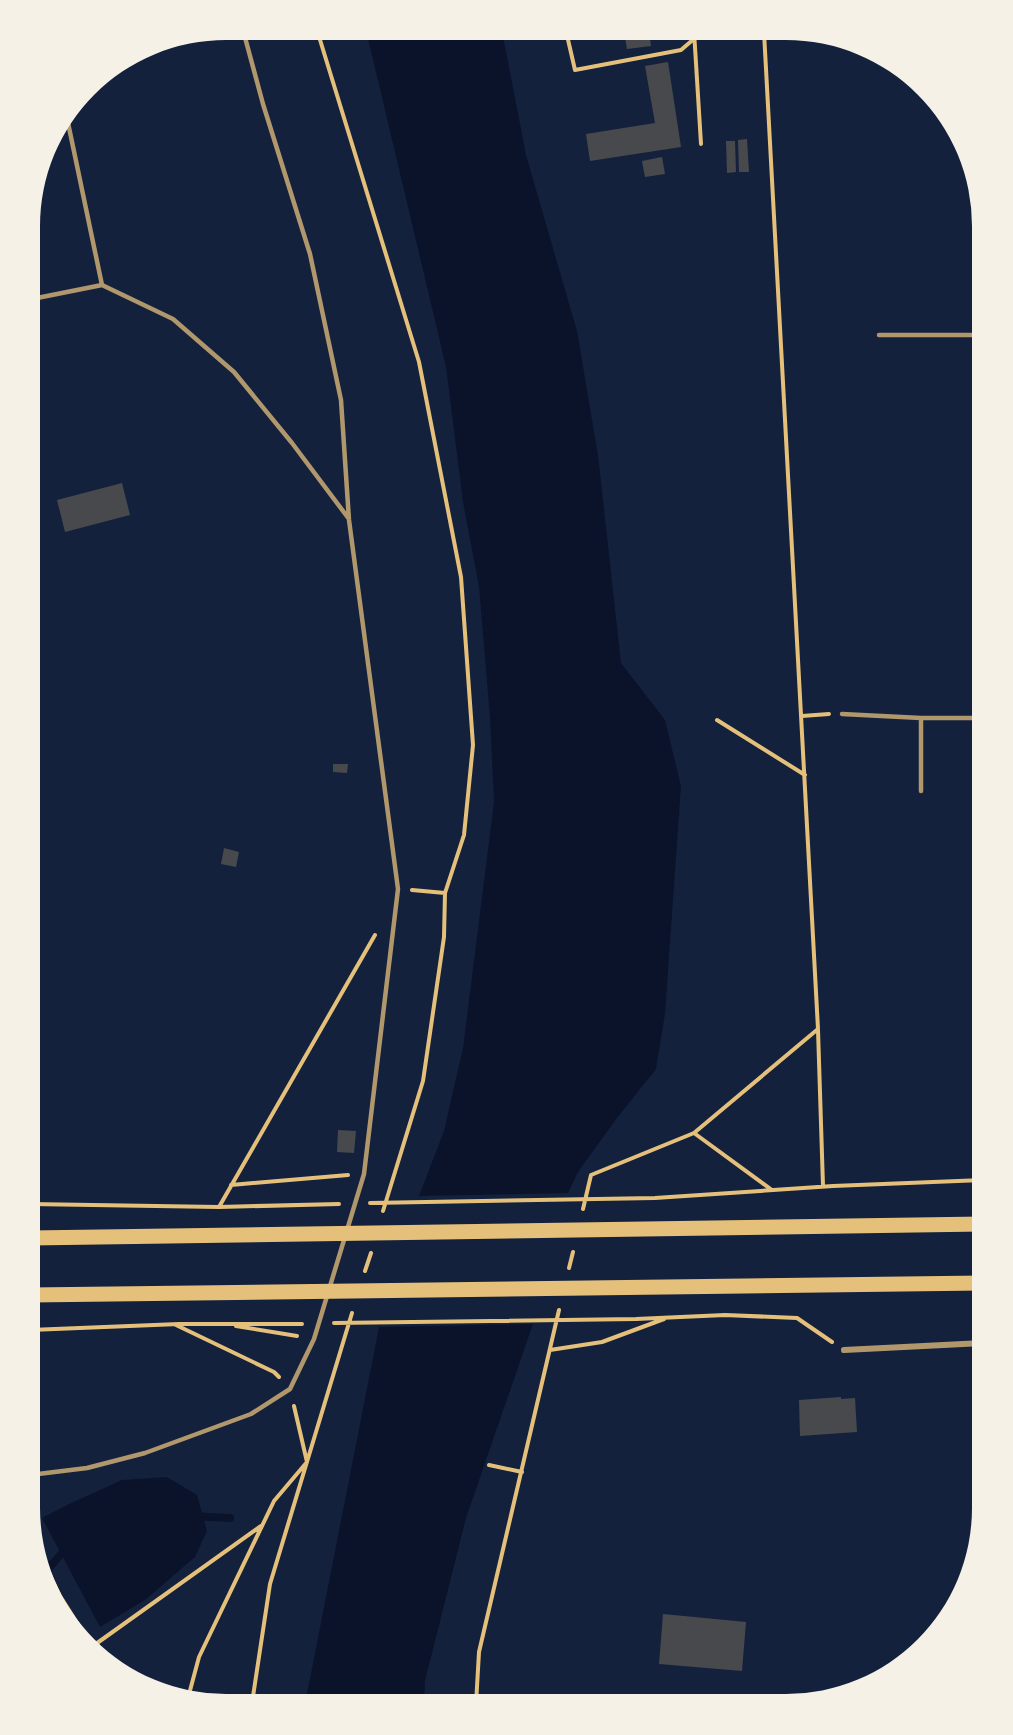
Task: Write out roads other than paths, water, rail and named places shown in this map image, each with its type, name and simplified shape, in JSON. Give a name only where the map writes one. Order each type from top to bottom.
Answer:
[{"type":"main road","points":[[40,1238],[972,1224]]},
{"type":"main road","points":[[40,1295],[972,1283]]},
{"type":"street","points":[[844,1350],[972,1343]]},
{"type":"lane","points":[[40,1474],[87,1468],[146,1453],[251,1414],[290,1389],[314,1339],[364,1173],[398,889],[349,520],[341,400],[310,254],[263,104],[246,40]]},
{"type":"lane","points":[[69,128],[102,285]]},
{"type":"lane","points":[[40,297],[102,285],[173,320],[234,372],[292,443],[349,520]]},
{"type":"lane","points":[[879,335],[972,335]]},
{"type":"lane","points":[[842,714],[972,718]]},
{"type":"lane","points":[[921,718],[921,791]]},
{"type":"water","points":[[368,40],[504,40],[526,155],[577,331],[598,455],[621,663],[665,720],[681,786],[665,1014],[656,1069],[578,1172],[568,1193],[533,1324],[466,1518],[425,1681],[424,1694],[307,1694],[379,1327],[419,1196],[444,1131],[463,1048],[494,802],[490,718],[479,587],[463,502],[446,367]]},
{"type":"water","points":[[167,1477],[197,1495],[207,1531],[195,1557],[145,1600],[100,1627],[42,1518],[122,1480]]},
{"type":"waterway","points":[[191,1516],[230,1518]]},
{"type":"waterway","points":[[51,1566],[68,1546]]}]
